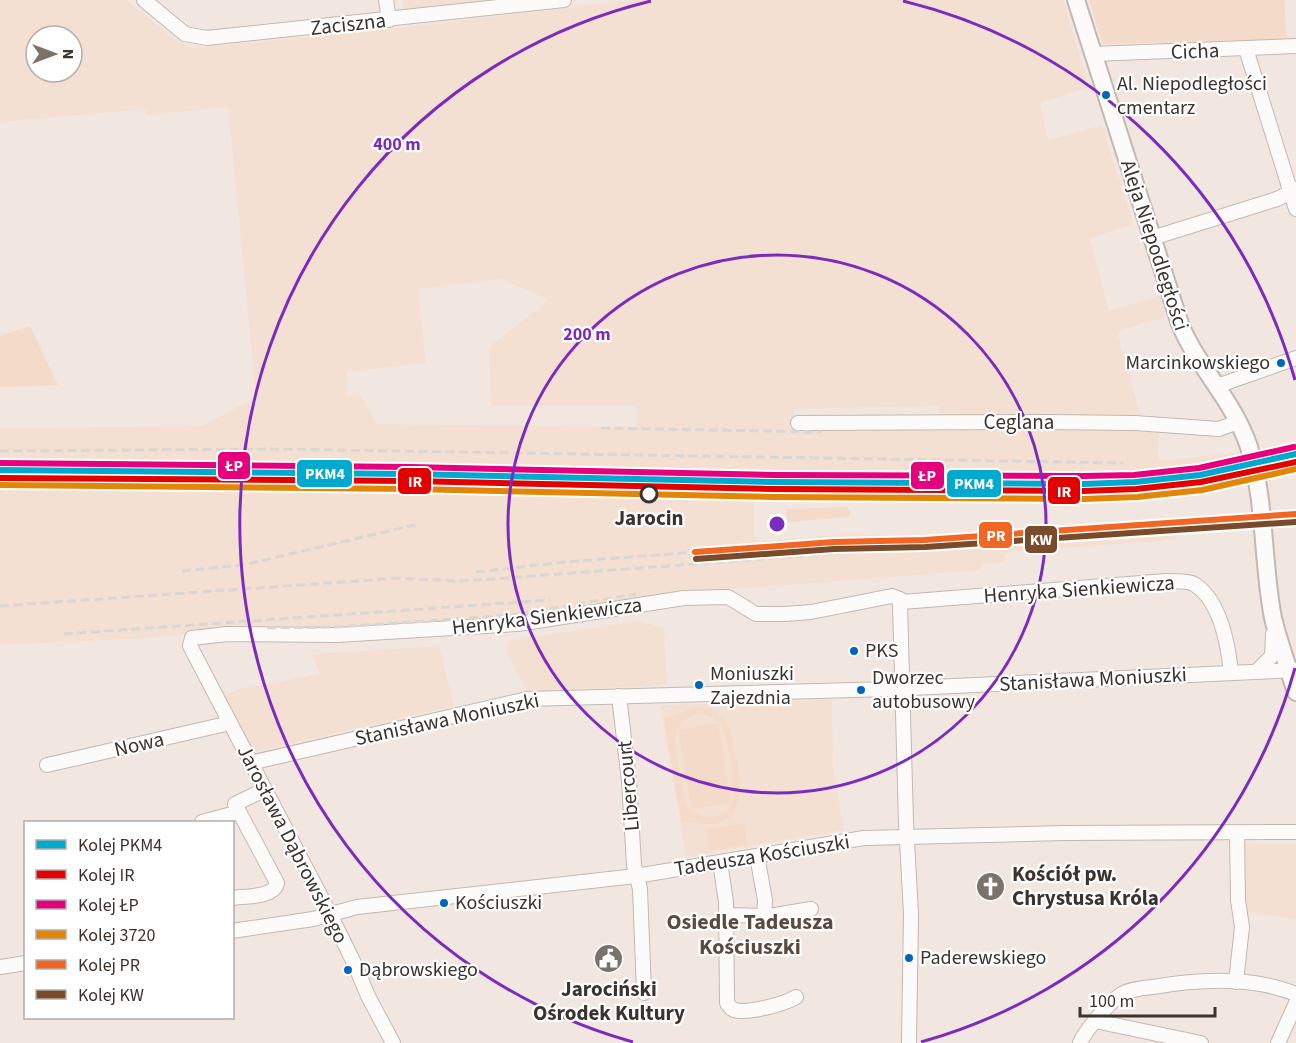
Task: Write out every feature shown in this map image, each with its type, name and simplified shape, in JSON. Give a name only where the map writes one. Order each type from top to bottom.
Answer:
[{"type":"main road","name":"Aleja Niepodległości","points":[[1076,0],[1184,334],[1238,422],[1249,448],[1260,495],[1273,617],[1292,670],[1296,692]]},
{"type":"street","name":"Zaciszna","points":[[144,0],[184,34],[200,38],[564,0]]},
{"type":"street","points":[[386,0],[389,20]]},
{"type":"street","name":"Cicha","points":[[1093,54],[1296,46]]},
{"type":"street","points":[[1246,49],[1293,191],[1296,209]]},
{"type":"street","points":[[1152,238],[1277,199],[1293,191]]},
{"type":"street","points":[[1217,386],[1296,358]]},
{"type":"street","name":"Ceglana","points":[[798,423],[1069,422],[1135,423],[1219,429],[1238,422]]},
{"type":"street","name":"Henryka Sienkiewicza","points":[[190,646],[192,638],[227,634],[337,635],[518,624],[684,598],[728,597],[756,614],[776,614],[811,612],[892,596],[902,602],[1166,581],[1192,583],[1205,594],[1221,624],[1228,647],[1230,672]]},
{"type":"street","points":[[902,602],[899,608],[911,914],[909,1043]]},
{"type":"street","points":[[1258,670],[1274,652],[1273,617]]},
{"type":"street","name":"Jarosława Dąbrowskiego","points":[[190,646],[330,914],[393,1043]]},
{"type":"street","name":"Stanisława Moniuszki","points":[[250,763],[506,703],[546,698],[902,688],[1292,670]]},
{"type":"street","name":"Libercourt","points":[[619,696],[629,781],[634,865],[640,889],[645,993]]},
{"type":"street","name":"Nowa","points":[[47,765],[230,723]]},
{"type":"street","points":[[234,898],[271,893],[276,888],[277,883],[235,804],[264,790]]},
{"type":"street","points":[[206,821],[239,812]]},
{"type":"street","name":"Tadeusza Kościuszki","points":[[234,931],[313,919],[357,907],[636,876],[864,838],[1296,832]]},
{"type":"street","points":[[1236,982],[1242,927],[1238,900],[1237,833]]},
{"type":"street","points":[[757,856],[765,900],[764,916]]},
{"type":"street","points":[[720,862],[727,915],[725,996],[729,1007],[748,1011],[790,1001],[796,997]]},
{"type":"street","points":[[727,915],[764,916],[811,909]]},
{"type":"street","points":[[0,967],[24,963]]},
{"type":"street","points":[[1080,1043],[1084,1034],[1109,1004],[1125,992],[1188,982],[1236,982],[1274,986],[1296,994]]},
{"type":"street","points":[[1278,1043],[1296,1003]]},
{"type":"street","points":[[1095,1021],[1201,1043]]},
{"type":"shaded area","points":[[0,0],[126,0],[179,43],[195,48],[390,29],[632,0],[1063,0],[1089,87],[1040,103],[1048,140],[1102,125],[1133,224],[1090,239],[1109,311],[1160,295],[1166,317],[1117,332],[1142,420],[1159,421],[1158,461],[1242,452],[1248,476],[1199,486],[1097,496],[754,496],[754,537],[760,541],[850,534],[914,537],[1254,513],[1255,526],[1176,532],[1176,540],[1015,551],[1005,554],[1005,562],[981,564],[981,570],[684,593],[522,616],[333,630],[241,630],[151,638],[0,645],[0,428],[202,426],[256,397],[228,107],[146,115],[146,109],[0,122]],"holes":[[[501,279],[549,300],[489,347],[491,406],[637,406],[637,427],[377,424],[360,394],[347,395],[346,372],[426,363],[418,289]],[[939,406],[939,426],[794,430],[794,409]]]},
{"type":"shaded area","points":[[403,0],[518,0],[405,14]]},
{"type":"shaded area","points":[[1089,0],[1284,0],[1287,39],[1103,44]]},
{"type":"shaded area","points":[[30,326],[58,385],[0,387],[0,336]]},
{"type":"shaded area","points":[[847,507],[851,512],[848,517],[787,522],[786,509]]},
{"type":"shaded area","points":[[641,621],[664,628],[667,685],[527,691],[505,651],[510,640]]},
{"type":"shaded area","points":[[439,646],[454,706],[253,752],[224,696],[239,689],[320,674],[311,654]]},
{"type":"shaded area","points":[[832,700],[833,766],[844,830],[686,857],[660,705]]},
{"type":"shaded area","points":[[694,708],[709,709],[718,713],[725,720],[730,728],[738,767],[740,795],[737,807],[730,817],[716,824],[693,822],[682,824],[664,718]],"holes":[[[699,714],[713,718],[723,729],[732,773],[734,794],[729,808],[723,814],[709,818],[694,812],[684,799],[675,741],[677,730],[682,723],[689,717]]]},
{"type":"shaded area","points":[[718,723],[731,803],[691,809],[678,730]]},
{"type":"shaded area","points":[[744,823],[747,845],[709,851],[706,829]]},
{"type":"shaded area","points":[[1242,844],[1296,844],[1296,919],[1244,911]]},
{"type":"railway","points":[[601,428],[822,432]]},
{"type":"railway","points":[[0,451],[275,449],[1123,463]]},
{"type":"railway","points":[[1135,482],[1214,477],[1296,463]]},
{"type":"railway","points":[[392,578],[462,581],[494,579],[1296,519]]},
{"type":"railway","points":[[182,571],[243,565],[419,524]]},
{"type":"railway","points":[[476,572],[565,562],[695,552]]},
{"type":"railway","points":[[0,606],[401,578]]},
{"type":"railway","points":[[267,628],[338,627],[512,615],[636,594]]},
{"type":"railway","points":[[64,634],[550,600]]},
{"type":"rail line","name":"ŁP","points":[[0,463],[411,467],[774,475],[1083,476],[1134,475],[1199,468],[1294,447]]},
{"type":"rail line","name":"PKM4","points":[[0,470],[411,474],[774,482],[1083,484],[1135,482],[1200,475],[1296,454]]},
{"type":"rail line","name":"IR","points":[[0,478],[411,481],[774,489],[1083,491],[1136,489],[1201,482],[1296,462]]},
{"type":"rail line","name":"3720","points":[[0,485],[411,489],[774,497],[1083,499],[1137,497],[1202,490],[1296,469]]},
{"type":"rail line","name":"PR","points":[[695,552],[834,542],[924,540],[1296,514]]},
{"type":"rail line","name":"KW","points":[[696,559],[834,549],[925,547],[1296,522]]},
{"type":"place","name":"Al. Niepodległości cmentarz","points":[[1106,95]]},
{"type":"place","name":"Marcinkowskiego","points":[[1281,363]]},
{"type":"place","name":"Jarocin","points":[[649,494]]},
{"type":"place","name":"PKS","points":[[854,651]]},
{"type":"place","name":"Moniuszki Zajezdnia","points":[[699,685]]},
{"type":"place","name":"Dworzec autobusowy","points":[[861,690]]},
{"type":"place","name":"Kościół pw. Chrystusa Króla","points":[[991,886]]},
{"type":"place","name":"Kościuszki","points":[[444,903]]},
{"type":"place","name":"Jarociński Ośrodek Kultury","points":[[609,958]]},
{"type":"place","name":"Paderewskiego","points":[[909,958]]},
{"type":"place","name":"Dąbrowskiego","points":[[348,970]]},
{"type":"district","name":"Osiedle Tadeusza Kościuszki","points":[[750,934]]}]
